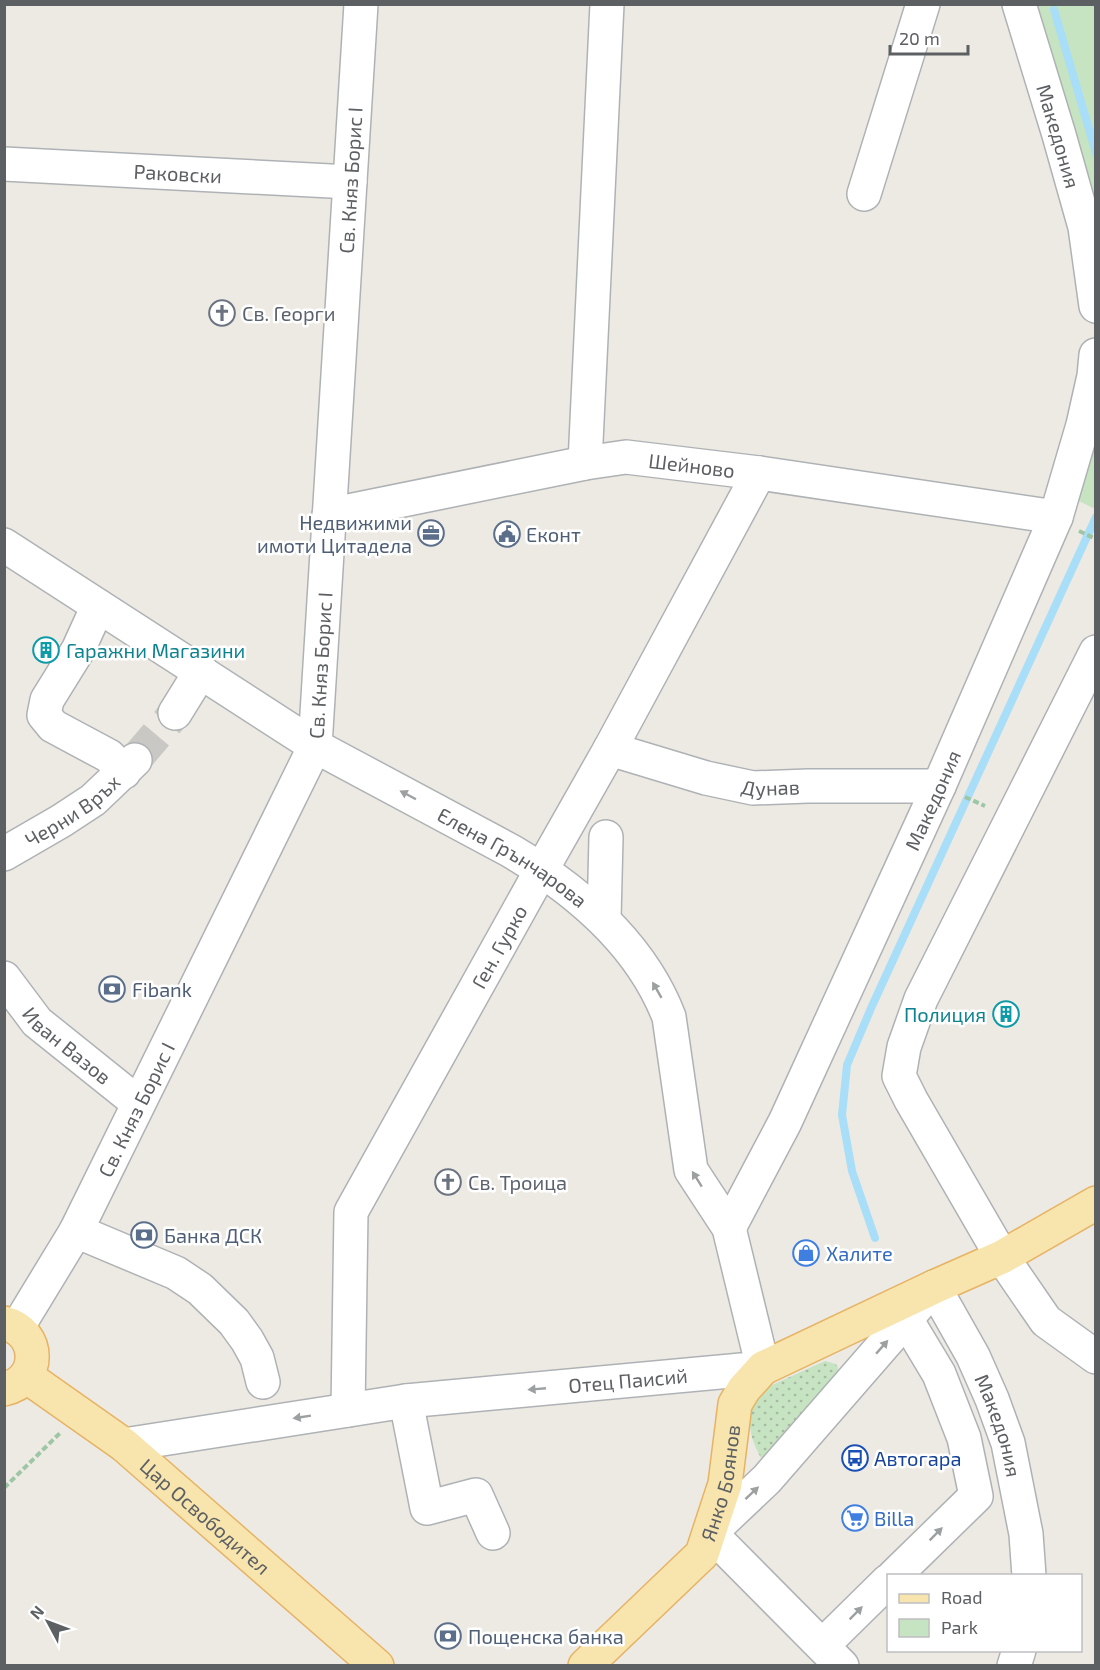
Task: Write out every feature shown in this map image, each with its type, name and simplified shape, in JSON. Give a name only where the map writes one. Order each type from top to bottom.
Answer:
[{"type":"main road","name":"Отец Паисий","points":[[763,1368],[1002,1257],[1095,1203]]},
{"type":"main road","points":[[11,1326],[25,1335],[31,1345],[32,1356],[31,1366],[15,1383]]},
{"type":"main road","name":"Янко Боянов","points":[[585,1665],[702,1554],[725,1484],[735,1404],[744,1389],[763,1368]]},
{"type":"main road","name":"Цар Освободител","points":[[15,1383],[80,1414],[124,1444],[377,1665]]},
{"type":"street","name":"Св. Княз Борис I","points":[[11,1326],[76,1231],[315,746],[361,4]]},
{"type":"street","points":[[585,463],[607,4]]},
{"type":"street","points":[[864,194],[922,4]]},
{"type":"street","name":"Македония","points":[[1019,4],[1085,226],[1095,306]]},
{"type":"street","name":"Раковски","points":[[4,164],[350,182]]},
{"type":"street","name":"Македония","points":[[729,1228],[785,1122],[939,786],[1056,517],[1083,425],[1094,376],[1095,356]]},
{"type":"street","name":"Шейново","points":[[329,515],[585,463],[626,457],[759,473],[1056,517]]},
{"type":"street","name":"Ген. Гурко","points":[[348,1410],[351,1212],[610,749],[759,473]]},
{"type":"street","name":"Елена Грънчарова","points":[[4,545],[315,746],[542,869],[571,890],[604,920],[660,993],[669,1017],[691,1170],[729,1228],[763,1368]]},
{"type":"street","name":"Черни Връх","points":[[4,854],[80,810],[130,766],[53,726],[44,715],[47,700],[78,650],[98,606]]},
{"type":"street","points":[[1095,652],[921,999],[904,1047],[899,1076],[910,1100],[1002,1257],[1046,1321],[1095,1356]]},
{"type":"street","points":[[175,713],[201,671]]},
{"type":"street","name":"Дунав","points":[[610,749],[706,778],[753,788],[939,786]]},
{"type":"street","points":[[604,920],[606,837]]},
{"type":"street","name":"Иван Вазов","points":[[4,978],[37,1022],[138,1103]]},
{"type":"street","points":[[76,1231],[176,1273],[200,1288],[234,1322],[247,1340],[257,1358],[263,1382]]},
{"type":"street","points":[[887,1582],[833,1655],[710,1533],[767,1479],[934,1287]]},
{"type":"street","name":"Македония","points":[[934,1287],[973,1356],[1008,1443],[1026,1534],[1029,1574]]},
{"type":"street","points":[[895,1574],[976,1496],[964,1438],[939,1374],[906,1319]]},
{"type":"street","name":"Отец Паисий","points":[[124,1444],[406,1401],[763,1368]]},
{"type":"street","points":[[406,1401],[427,1508],[476,1495],[494,1533]]},
{"type":"path","points":[[4,1488],[80,1414]]},
{"type":"green space","points":[[1028,5],[1095,5],[1095,214]]},
{"type":"green space","points":[[1095,425],[1095,509],[1073,498]]},
{"type":"green space","points":[[825,1361],[836,1364],[841,1375],[771,1455],[761,1458],[750,1427],[752,1394]]},
{"type":"waterway","points":[[1054,10],[1096,153]]},
{"type":"waterway","points":[[875,1238],[852,1171],[842,1115],[847,1065],[1096,517]]},
{"type":"tunnel","points":[[135,760],[175,713]]},
{"type":"place","name":"Св. Георги","points":[[222,313]]},
{"type":"place","name":"Недвижими имоти Цитадела","points":[[431,533]]},
{"type":"place","name":"Еконт","points":[[507,534]]},
{"type":"place","name":"Гаражни Магазини","points":[[46,650]]},
{"type":"place","name":"Fibank","points":[[112,989]]},
{"type":"place","name":"Полиция","points":[[1006,1014]]},
{"type":"place","name":"Св. Троица","points":[[448,1182]]},
{"type":"place","name":"Банка ДСК","points":[[144,1235]]},
{"type":"place","name":"Халите","points":[[806,1253]]},
{"type":"place","name":"Автогара","points":[[855,1458]]},
{"type":"place","name":"Billa","points":[[855,1518]]},
{"type":"place","name":"Пощенска банка","points":[[448,1636]]}]
